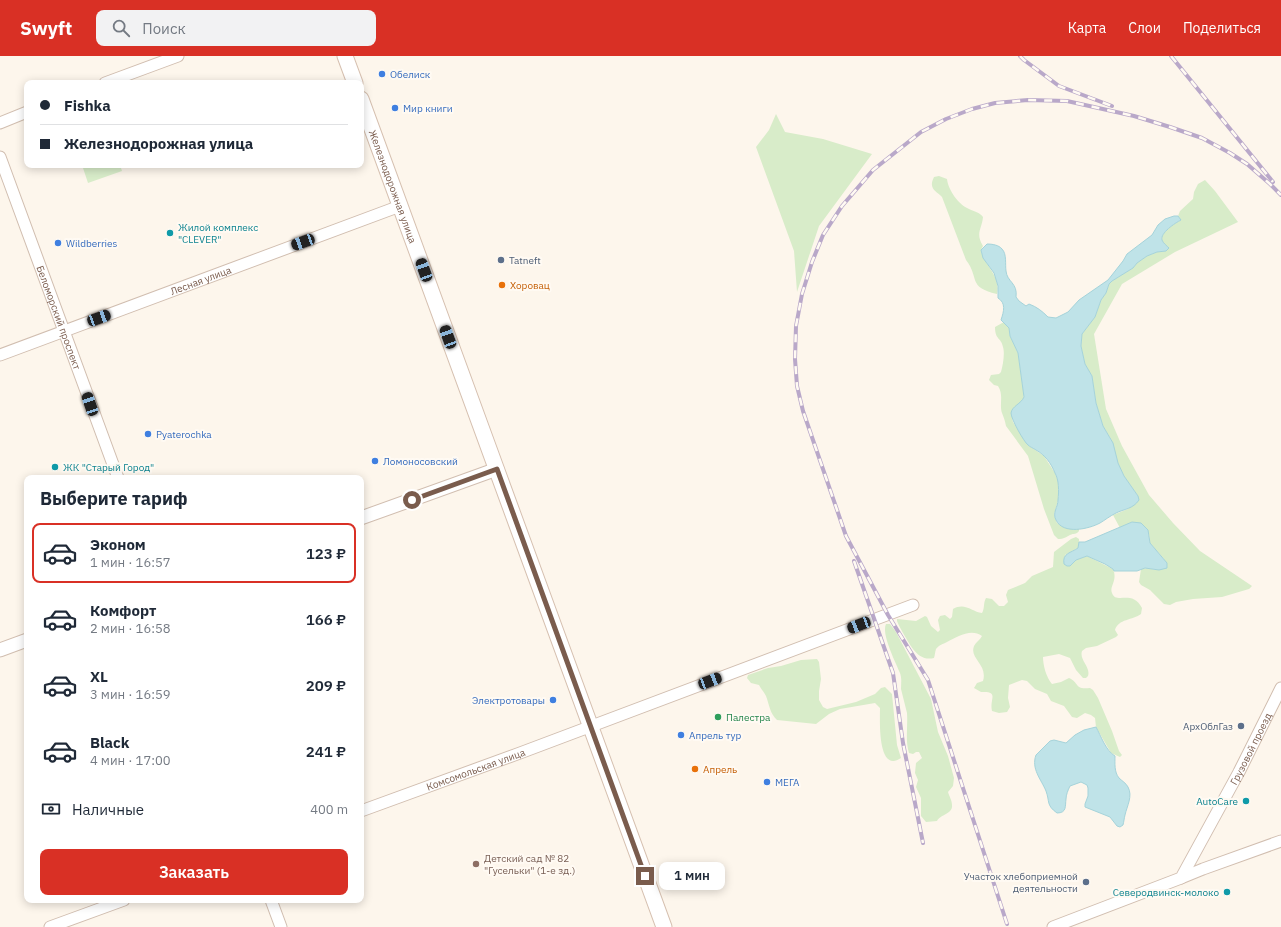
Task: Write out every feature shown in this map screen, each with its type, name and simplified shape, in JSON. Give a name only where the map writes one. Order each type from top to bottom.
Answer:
[{"type":"main road","points":[[345,56],[354,80]]},
{"type":"main road","name":"Железнодорожная улица","points":[[364,107],[664,927]]},
{"type":"street","points":[[113,80],[178,56]]},
{"type":"street","points":[[0,123],[24,113]]},
{"type":"street","name":"Беломорский проспект","points":[[0,157],[117,475]]},
{"type":"street","name":"Лесная улица","points":[[0,355],[400,206]]},
{"type":"street","points":[[364,517],[497,469]]},
{"type":"street","name":"Комсомольская улица","points":[[364,810],[520,754],[590,726],[913,605]]},
{"type":"street","points":[[0,650],[24,641]]},
{"type":"street","name":"Грузовой проезд","points":[[1181,878],[1239,772],[1281,688]]},
{"type":"street","points":[[1053,927],[1203,869],[1281,841]]},
{"type":"street","points":[[50,927],[116,903]]},
{"type":"street","points":[[272,903],[281,927]]},
{"type":"green space","points":[[776,114],[785,132],[823,139],[872,154],[819,226],[797,292],[794,251],[756,147],[769,130]]},
{"type":"green space","points":[[83,168],[121,168],[122,171],[88,183]]},
{"type":"green space","points":[[939,176],[947,179],[949,188],[961,204],[983,217],[979,234],[979,238],[983,246],[981,250],[985,261],[997,281],[997,294],[981,288],[976,281],[966,260],[942,197],[932,187],[934,177]]},
{"type":"green space","points":[[1205,180],[1238,222],[1175,252],[1122,284],[1094,334],[1106,409],[1122,446],[1149,495],[1200,551],[1252,586],[1249,589],[1222,597],[1193,599],[1176,602],[1170,605],[1164,604],[1150,590],[1141,585],[1139,582],[1141,569],[1148,568],[1156,570],[1164,559],[1150,543],[1149,534],[1132,522],[1120,528],[1113,515],[1128,509],[1138,496],[1124,476],[1118,463],[1111,439],[1103,426],[1096,403],[1092,376],[1085,364],[1081,346],[1082,334],[1095,317],[1109,284],[1133,268],[1147,256],[1157,252],[1162,252],[1169,248],[1162,240],[1163,234],[1181,220],[1178,216],[1180,211],[1193,199],[1194,192],[1198,184]]},
{"type":"green space","points":[[1004,322],[1009,328],[1010,336],[1018,353],[1024,394],[1023,401],[1012,415],[1013,422],[1028,445],[1044,456],[1055,473],[1058,481],[1058,500],[1054,515],[1057,523],[1071,529],[1079,529],[1077,533],[1063,538],[1058,539],[1054,535],[1044,509],[1028,456],[1006,426],[1001,410],[1000,389],[989,380],[991,375],[999,374],[1002,369],[1004,350],[1001,341],[996,334],[995,327]]},
{"type":"green space","points":[[1076,537],[1079,539],[1078,548],[1065,555],[1072,564],[1075,560],[1087,556],[1113,569],[1115,577],[1111,590],[1112,593],[1117,598],[1134,599],[1142,608],[1141,614],[1119,624],[1115,630],[1118,635],[1116,637],[1097,646],[1086,648],[1082,651],[1082,657],[1088,670],[1088,676],[1086,678],[1083,678],[1076,670],[1070,658],[1059,654],[1043,657],[1044,667],[1052,684],[1069,678],[1079,687],[1090,688],[1093,690],[1098,698],[1119,751],[1122,755],[1120,757],[1111,753],[1096,727],[1095,718],[1085,713],[1077,718],[1072,717],[1064,706],[1051,701],[1047,694],[1035,689],[1027,681],[1022,680],[1009,685],[1008,698],[1010,707],[1007,712],[999,713],[992,711],[992,694],[981,692],[974,688],[977,683],[983,681],[984,675],[973,651],[974,646],[982,636],[969,633],[960,636],[938,646],[934,658],[928,659],[919,655],[911,647],[897,621],[897,619],[916,621],[925,616],[927,617],[931,626],[938,632],[940,630],[938,620],[940,616],[945,615],[950,619],[952,617],[953,609],[957,607],[965,607],[982,613],[986,598],[992,599],[999,606],[1004,606],[1008,602],[1006,595],[1008,590],[1025,583],[1032,576],[1053,567],[1054,552]]},
{"type":"green space","points":[[886,624],[890,624],[896,632],[931,699],[938,732],[948,756],[954,778],[953,786],[948,792],[952,801],[952,808],[937,821],[926,822],[921,816],[921,798],[916,787],[918,780],[915,773],[916,763],[922,758],[919,752],[913,754],[909,753],[907,738],[907,713],[901,689],[901,677],[887,641],[885,629]]},
{"type":"green space","points":[[817,659],[819,662],[821,679],[819,700],[823,707],[827,709],[856,702],[875,694],[881,688],[885,687],[892,694],[897,745],[901,758],[893,761],[888,758],[884,752],[880,733],[880,708],[875,703],[840,709],[829,714],[816,724],[777,720],[773,715],[766,696],[759,685],[751,683],[747,678],[748,675],[768,668],[801,660]]},
{"type":"water","points":[[1178,216],[1181,220],[1168,228],[1162,237],[1162,240],[1169,248],[1166,251],[1157,252],[1147,256],[1133,268],[1112,281],[1101,300],[1095,317],[1082,334],[1081,346],[1085,364],[1092,376],[1096,403],[1103,426],[1113,443],[1118,463],[1124,476],[1138,496],[1139,500],[1131,507],[1116,513],[1095,525],[1083,529],[1064,528],[1059,525],[1055,517],[1059,489],[1053,469],[1045,457],[1026,443],[1013,420],[1011,413],[1024,397],[1018,353],[1010,336],[1009,328],[1001,320],[1004,308],[1001,300],[998,298],[998,286],[994,273],[983,258],[981,250],[987,244],[995,245],[1001,248],[1005,254],[1008,278],[1014,286],[1016,297],[1019,301],[1026,306],[1029,304],[1034,306],[1048,317],[1056,318],[1068,312],[1079,300],[1108,280],[1127,254],[1152,235],[1158,225],[1165,219]]},
{"type":"water","points":[[1132,522],[1141,523],[1148,530],[1150,543],[1167,563],[1167,568],[1159,570],[1145,568],[1137,571],[1114,571],[1105,564],[1087,556],[1076,560],[1070,566],[1064,564],[1064,558],[1066,555],[1078,548],[1079,542],[1085,542]]},
{"type":"water","points":[[1096,727],[1106,747],[1115,756],[1117,776],[1126,784],[1130,794],[1123,825],[1120,827],[1117,826],[1110,817],[1085,807],[1088,796],[1088,788],[1087,785],[1081,782],[1070,786],[1066,796],[1065,809],[1060,813],[1057,813],[1050,805],[1046,791],[1037,774],[1035,765],[1036,755],[1050,741],[1054,740],[1066,743],[1075,735],[1084,730]]},
{"type":"railway","points":[[1020,56],[1059,86],[1112,106]]},
{"type":"railway","points":[[1171,56],[1273,182]]},
{"type":"railway","points":[[1007,924],[928,680],[888,615],[846,536],[803,411],[797,386],[795,359],[796,326],[802,294],[812,262],[823,235],[842,206],[873,170],[921,132],[946,119],[972,109],[995,103],[1028,100],[1067,101],[1134,116],[1170,127],[1202,138],[1230,153],[1247,164],[1281,195]]},
{"type":"railway","points":[[854,561],[893,673],[903,743],[923,843]]},
{"type":"place","name":"Обелиск","points":[[382,74]]},
{"type":"place","name":"Мир книги","points":[[395,108]]},
{"type":"place","name":"Жилой комплекс \"СLEVER\"","points":[[170,233]]},
{"type":"place","name":"Wildberries","points":[[58,243]]},
{"type":"place","name":"Tatneft","points":[[501,260]]},
{"type":"place","name":"Хоровац","points":[[502,285]]},
{"type":"place","name":"Pyaterochka","points":[[148,434]]},
{"type":"place","name":"Ломоносовский","points":[[375,461]]},
{"type":"place","name":"ЖК \"Старый Город\"","points":[[55,467]]},
{"type":"place","name":"Электротовары","points":[[553,700]]},
{"type":"place","name":"Палестра","points":[[718,717]]},
{"type":"place","name":"АрхОблГаз","points":[[1241,726]]},
{"type":"place","name":"Апрель тур","points":[[681,735]]},
{"type":"place","name":"Апрель","points":[[695,769]]},
{"type":"place","name":"МЕГА","points":[[767,782]]},
{"type":"place","name":"AutoCare","points":[[1246,801]]},
{"type":"place","name":"Детский сад № 82 \"Гусельки\" (1-е зд.)","points":[[476,864]]},
{"type":"place","name":"Участок хлебоприемной деятельности","points":[[1086,882]]},
{"type":"place","name":"Северодвинск-молоко","points":[[1227,892]]},
{"type":"route","points":[[412,500],[497,469],[645,876]]}]
